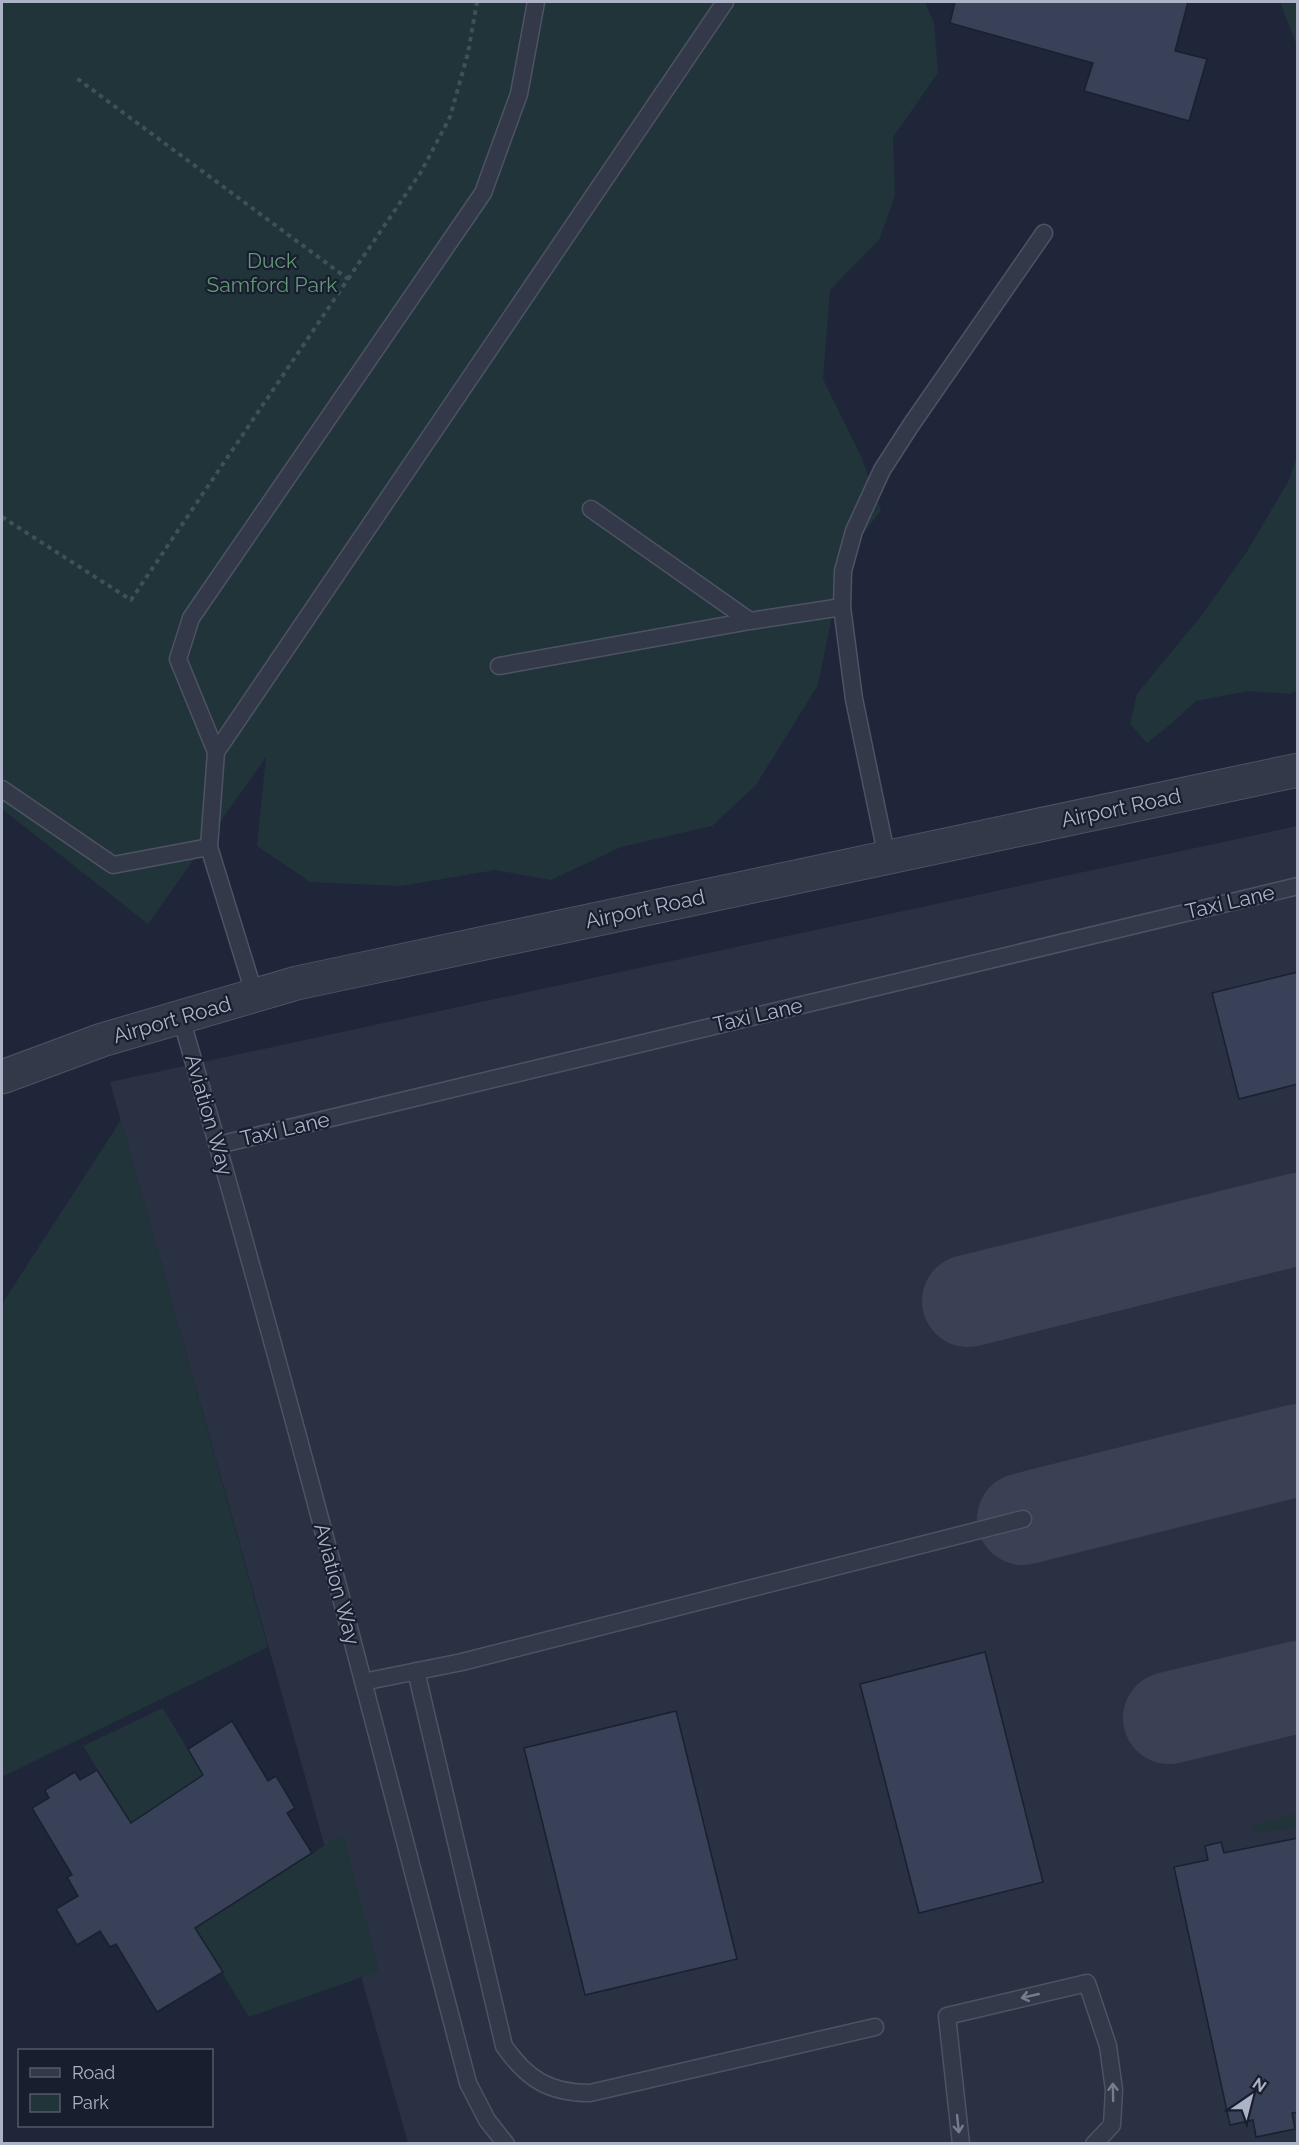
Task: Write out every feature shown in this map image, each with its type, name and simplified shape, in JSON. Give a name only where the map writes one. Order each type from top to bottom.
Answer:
[{"type":"street","name":"Airport Road","points":[[2,1077],[102,1040],[297,983],[1298,770]]},
{"type":"lane","points":[[255,996],[209,847],[216,752],[178,659],[191,618],[483,193],[519,94],[536,2]]},
{"type":"lane","points":[[216,752],[725,2]]},
{"type":"lane","points":[[887,858],[854,699],[842,607],[843,571],[855,531],[882,470],[1044,233]]},
{"type":"lane","points":[[591,509],[750,621]]},
{"type":"lane","points":[[499,666],[842,607]]},
{"type":"lane","points":[[2,789],[113,865],[209,847]]},
{"type":"lane","name":"Taxi Lane","points":[[218,1145],[1298,886]]},
{"type":"lane","name":"Aviation Way","points":[[181,1018],[218,1145],[363,1682],[468,2083],[487,2120],[506,2144]]},
{"type":"lane","points":[[363,1682],[473,1659],[1023,1519]]},
{"type":"lane","points":[[416,1671],[504,2046],[527,2074],[557,2090],[590,2093],[875,2027]]},
{"type":"lane","points":[[961,2144],[946,2016],[1087,1983],[1108,2046],[1114,2090],[1112,2125],[1094,2144]]},
{"type":"path","points":[[2,517],[131,600],[421,172],[450,117],[468,53],[477,2]]},
{"type":"path","points":[[75,77],[348,279]]},
{"type":"shaded area","points":[[1297,826],[1297,2143],[408,2143],[110,1082]]},
{"type":"green space","name":"Duck Samford Park","points":[[2,2],[925,2],[934,23],[938,73],[893,137],[895,196],[879,240],[830,290],[823,379],[860,454],[881,510],[843,562],[818,685],[756,785],[712,826],[621,847],[551,880],[495,870],[401,886],[310,882],[257,846],[266,757],[148,924],[2,809]]},
{"type":"green space","points":[[1280,2],[1297,2],[1297,46]]},
{"type":"green space","points":[[1297,457],[1297,690],[1290,694],[1248,691],[1196,701],[1147,743],[1130,724],[1137,694],[1201,616],[1246,553],[1288,482]]},
{"type":"green space","points":[[121,1120],[268,1647],[2,1777],[2,1304]]},
{"type":"green space","points":[[163,1708],[203,1775],[131,1823],[83,1746]]},
{"type":"green space","points":[[1297,1814],[1297,1829],[1253,1831],[1252,1826]]},
{"type":"green space","points":[[343,1834],[379,1971],[249,2017],[195,1928]]},
{"type":"building","points":[[955,2],[1188,2],[1175,51],[1207,59],[1189,121],[1084,91],[1093,63],[950,23]]},
{"type":"building","points":[[1298,972],[1298,1084],[1239,1099],[1212,993]]},
{"type":"building","points":[[985,1652],[1043,1882],[919,1913],[860,1684]]},
{"type":"building","points":[[676,1711],[737,1959],[585,1995],[524,1748]]},
{"type":"building","points":[[232,1721],[268,1781],[276,1776],[295,1808],[287,1813],[312,1853],[195,1928],[223,1972],[157,2012],[116,1944],[110,1947],[100,1931],[77,1945],[56,1909],[78,1896],[67,1877],[72,1875],[32,1808],[49,1798],[45,1790],[75,1772],[80,1780],[97,1770],[131,1823],[203,1775],[188,1749]]},
{"type":"building","points":[[1298,1838],[1298,2112],[1292,2113],[1295,2129],[1256,2137],[1253,2120],[1230,2125],[1174,1867],[1208,1860],[1205,1846],[1221,1842],[1224,1853]]},
{"type":"taxiway","points":[[968,1301],[1298,1219]]},
{"type":"taxiway","points":[[1023,1519],[1298,1450]]},
{"type":"taxiway","points":[[1169,1718],[1298,1687]]}]
